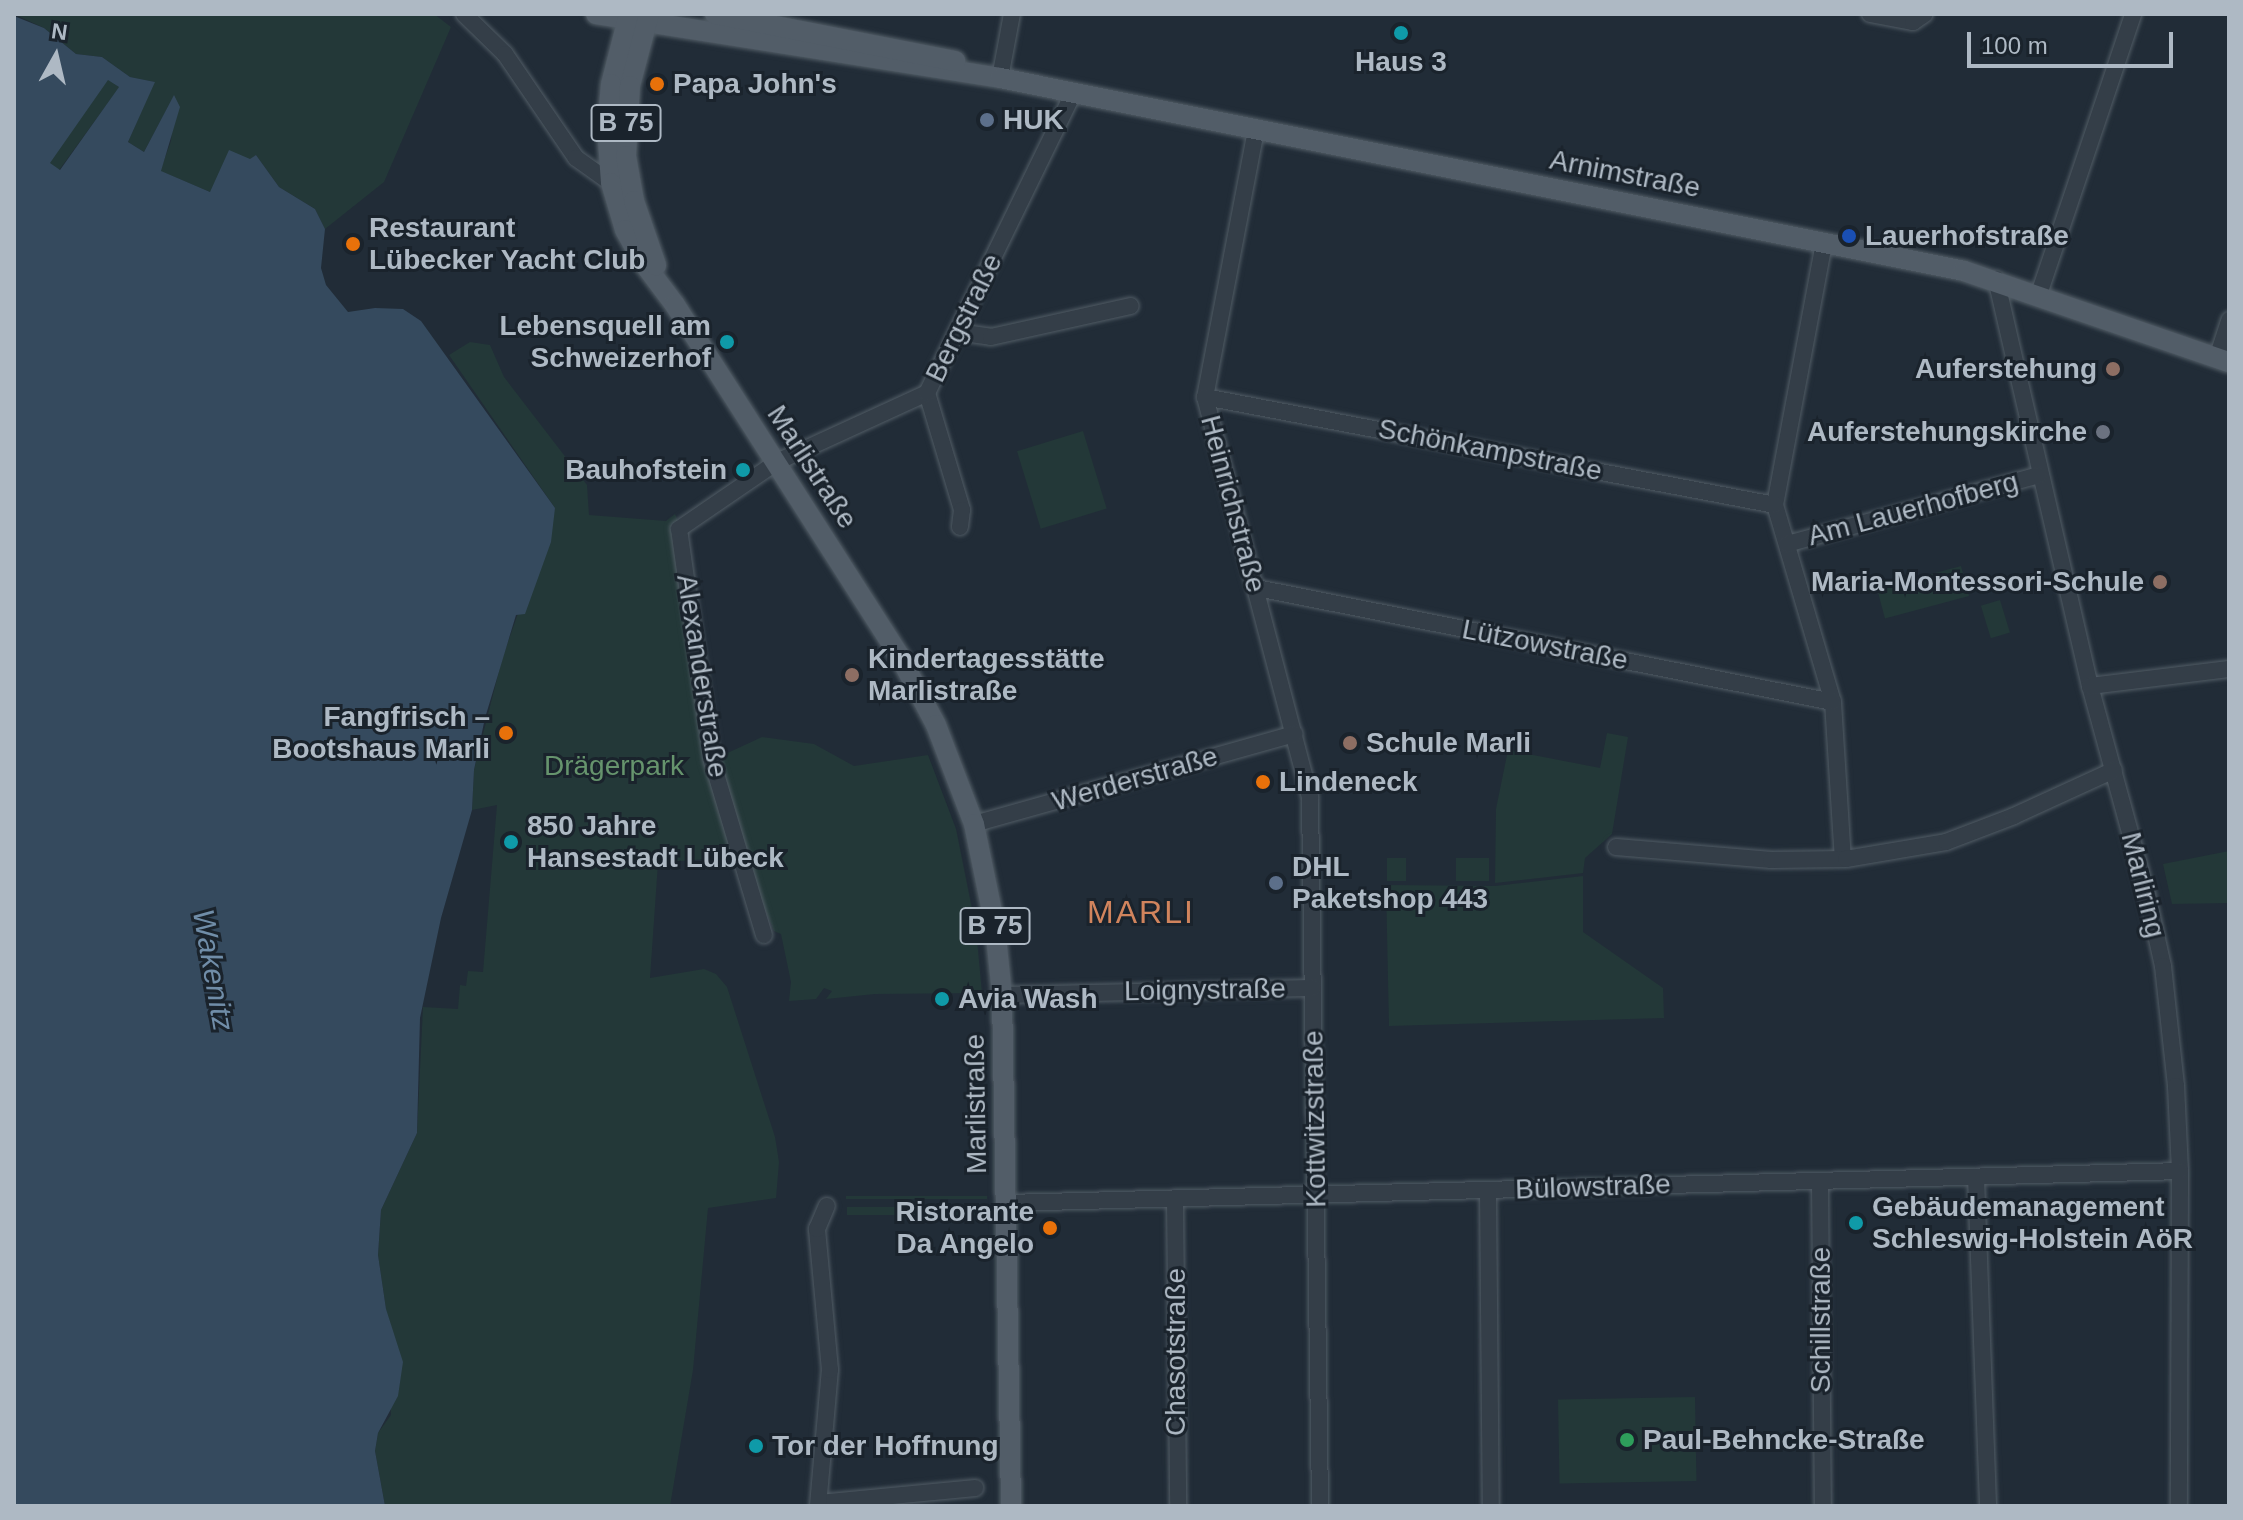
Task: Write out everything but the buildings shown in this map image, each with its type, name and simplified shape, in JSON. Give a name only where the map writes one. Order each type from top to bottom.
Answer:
[{"type":"main road","name":"Arnimstraße","points":[[596,14],[638,18],[1000,78],[1996,279],[2223,360]]},
{"type":"main road","name":"Arnimstraße","points":[[715,14],[946,58],[1000,78]]},
{"type":"main road","name":"B 75","points":[[633,227],[611,183],[607,127],[611,84],[638,18]]},
{"type":"main road","name":"B 75","points":[[633,227],[625,126],[638,18]]},
{"type":"main road","name":"Marlistraße","points":[[633,227],[675,305],[899,655],[936,725],[974,824],[993,913],[1002,995],[1011,1506]]},
{"type":"street","points":[[1000,78],[1012,14]]},
{"type":"street","points":[[1870,14],[1919,18]]},
{"type":"street","points":[[2039,294],[2133,14]]},
{"type":"street","points":[[472,19],[522,77],[576,158],[611,183]]},
{"type":"street","name":"Bergstraße","points":[[777,462],[927,393],[1073,94]]},
{"type":"street","name":"Heinrichstraße","points":[[1256,130],[1205,397],[1295,734]]},
{"type":"street","points":[[1824,243],[1775,505],[1833,702],[1843,859]]},
{"type":"street","name":"Marliring","points":[[1996,279],[2090,686],[2163,966],[2176,1086],[2180,1171],[2179,1506]]},
{"type":"street","points":[[957,332],[991,337],[1131,306]]},
{"type":"street","points":[[2223,360],[2229,320]]},
{"type":"street","points":[[927,393],[962,510],[960,527]]},
{"type":"street","name":"Schönkampstraße","points":[[1205,397],[1775,505]]},
{"type":"street","name":"Alexanderstraße","points":[[764,935],[712,761],[679,529],[777,462]]},
{"type":"street","name":"Am Lauerhofberg","points":[[1787,544],[2039,475]]},
{"type":"street","name":"Lützowstraße","points":[[1257,588],[1833,702]]},
{"type":"street","points":[[2090,686],[2229,669]]},
{"type":"street","name":"Werderstraße","points":[[974,824],[1295,734]]},
{"type":"street","name":"Kottwitzstraße","points":[[1295,734],[1310,797],[1320,1506]]},
{"type":"street","points":[[1616,847],[1771,860],[1843,859],[1946,842],[2014,816],[2114,770]]},
{"type":"street","name":"Loignystraße","points":[[1002,995],[1313,988]]},
{"type":"street","name":"Bülowstraße","points":[[1007,1203],[2180,1171]]},
{"type":"street","points":[[1976,1177],[1988,1506]]},
{"type":"street","name":"Schillstraße","points":[[1820,1181],[1823,1506]]},
{"type":"street","points":[[1488,1190],[1491,1506]]},
{"type":"street","name":"Chasotstraße","points":[[1175,1199],[1178,1506]]},
{"type":"street","points":[[827,1206],[817,1229],[830,1370],[819,1504],[975,1488]]},
{"type":"green space","points":[[14,14],[434,14],[451,27],[384,182],[325,229],[315,209],[279,187],[256,155],[210,192],[160,171],[171,141],[174,96],[144,152],[128,142],[154,82],[130,77],[102,57],[76,54],[44,28]]},
{"type":"green space","points":[[108,79],[119,87],[59,171],[47,162]]},
{"type":"green space","name":"Drägerpark","points":[[470,342],[490,345],[504,377],[587,485],[589,515],[666,521],[675,514],[685,537],[721,756],[762,737],[814,744],[854,766],[928,755],[956,829],[976,929],[982,993],[875,994],[826,999],[832,991],[824,988],[816,999],[789,1001],[791,982],[781,934],[774,931],[749,871],[706,859],[658,863],[650,978],[704,969],[716,974],[727,987],[775,1137],[779,1162],[776,1198],[708,1208],[693,1370],[670,1506],[385,1506],[375,1451],[378,1433],[391,1415],[386,1309],[378,1255],[381,1210],[417,1133],[423,1007],[458,1009],[460,985],[466,986],[468,971],[483,972],[497,805],[472,810],[474,770],[502,659],[555,508],[449,355]]},
{"type":"green space","points":[[1083,431],[1107,508],[1041,529],[1017,451]]},
{"type":"green space","points":[[1961,566],[1969,596],[1885,618],[1877,589]]},
{"type":"green space","points":[[2000,600],[2010,633],[1991,638],[1981,606]]},
{"type":"green space","points":[[1607,733],[1628,737],[1612,834],[1585,858],[1583,873],[1495,883],[1496,809],[1508,750],[1600,768]]},
{"type":"green space","points":[[2229,851],[2229,903],[2172,904],[2163,864]]},
{"type":"green space","points":[[1387,858],[1406,858],[1406,881],[1387,881]]},
{"type":"green space","points":[[1456,858],[1489,858],[1489,881],[1456,881]]},
{"type":"green space","points":[[1583,876],[1583,932],[1663,988],[1664,1018],[1389,1026],[1386,885],[1495,886]]},
{"type":"green space","points":[[846,1196],[987,1196],[987,1199],[846,1199]]},
{"type":"green space","points":[[847,1207],[987,1207],[987,1215],[847,1215]]},
{"type":"green space","name":"Paul-Behncke-Straße","points":[[1695,1397],[1696,1481],[1559,1483],[1558,1399]]},
{"type":"water","name":"Wakenitz","points":[[14,16],[44,28],[76,54],[102,57],[130,77],[155,82],[128,142],[144,152],[174,95],[180,107],[161,171],[210,192],[229,150],[250,159],[256,155],[279,187],[315,209],[325,229],[321,268],[326,285],[348,312],[375,308],[403,309],[421,321],[555,508],[551,542],[525,614],[516,615],[485,718],[474,770],[472,810],[441,918],[420,1018],[417,1133],[381,1210],[378,1255],[386,1309],[403,1362],[398,1396],[378,1433],[375,1451],[385,1506],[14,1506]],"holes":[[[108,80],[119,87],[60,170],[50,163]]]},
{"type":"place","name":"Haus 3","points":[[1401,33]]},
{"type":"place","name":"Papa John's","points":[[657,84]]},
{"type":"place","name":"HUK","points":[[987,120]]},
{"type":"place","name":"Lauerhofstraße","points":[[1849,236]]},
{"type":"place","name":"Restaurant Lübecker Yacht Club","points":[[353,244]]},
{"type":"place","name":"Lebensquell am Schweizerhof","points":[[727,342]]},
{"type":"place","name":"Auferstehung","points":[[2113,369]]},
{"type":"place","name":"Auferstehungskirche","points":[[2103,432]]},
{"type":"place","name":"Bauhofstein","points":[[743,470]]},
{"type":"place","name":"Maria-Montessori-Schule","points":[[2160,582]]},
{"type":"place","name":"Kindertagesstätte Marlistraße","points":[[852,675]]},
{"type":"place","name":"Fangfrisch – Bootshaus Marli","points":[[506,733]]},
{"type":"place","name":"Schule Marli","points":[[1350,743]]},
{"type":"place","name":"Lindeneck","points":[[1263,782]]},
{"type":"place","name":"850 Jahre Hansestadt Lübeck","points":[[511,842]]},
{"type":"place","name":"DHL Paketshop 443","points":[[1276,883]]},
{"type":"place","name":"Avia Wash","points":[[942,999]]},
{"type":"place","name":"Gebäudemanagement Schleswig-Holstein AöR","points":[[1856,1223]]},
{"type":"place","name":"Ristorante Da Angelo","points":[[1050,1228]]},
{"type":"place","name":"Paul-Behncke-Straße","points":[[1627,1440]]},
{"type":"place","name":"Tor der Hoffnung","points":[[756,1446]]},
{"type":"district","name":"MARLI","points":[[1141,912]]}]
